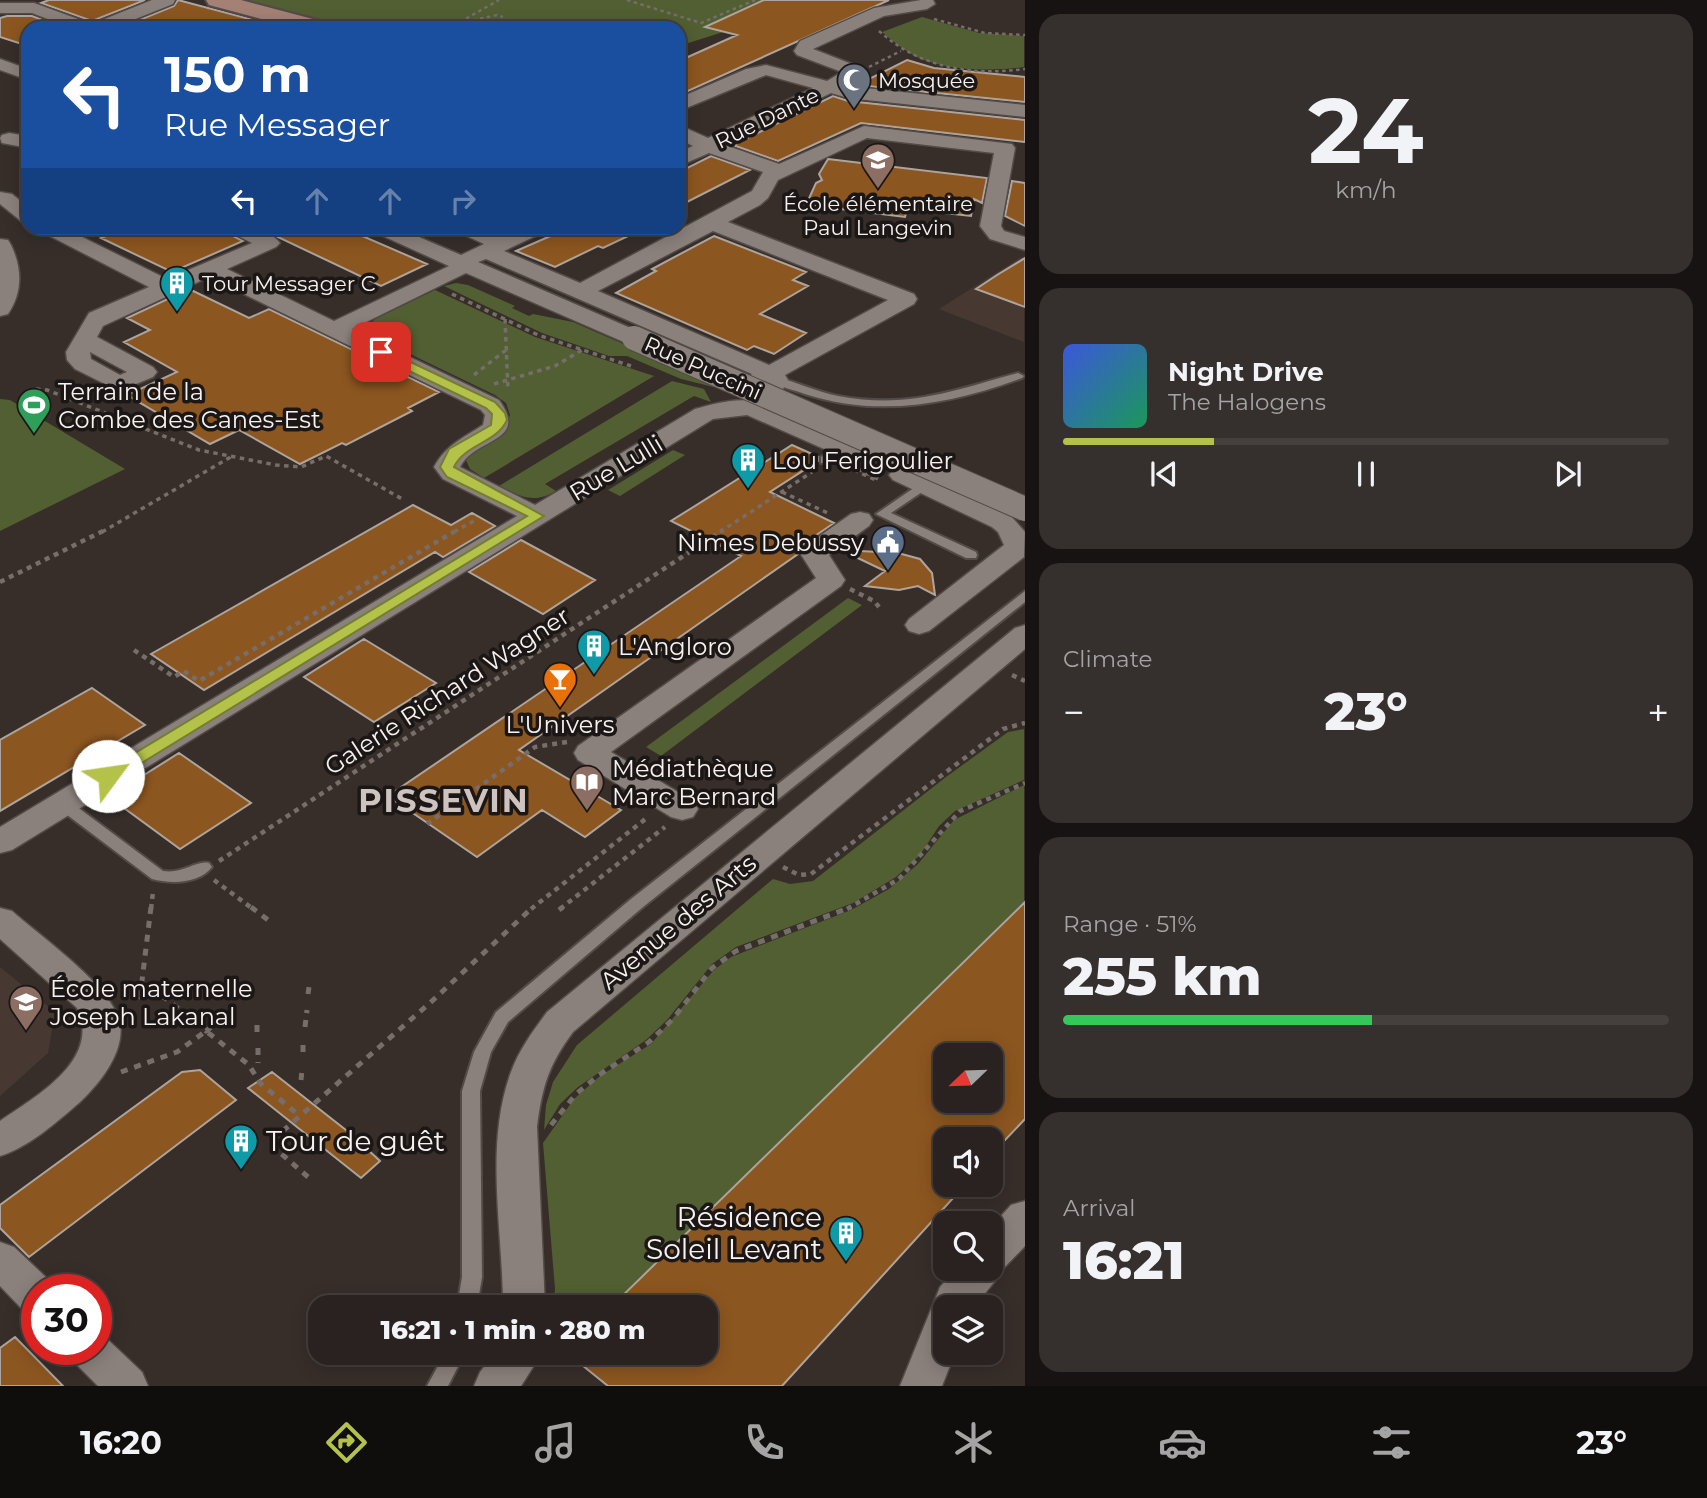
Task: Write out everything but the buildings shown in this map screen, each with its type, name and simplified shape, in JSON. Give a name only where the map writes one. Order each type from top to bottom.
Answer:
[{"type":"street","points":[[115,21],[167,0]]},
{"type":"street","points":[[217,0],[294,21]]},
{"type":"street","points":[[0,8],[34,8],[68,21]]},
{"type":"street","points":[[686,102],[758,71],[779,72],[829,89],[852,73],[842,65],[806,53],[803,48],[891,9],[924,10]]},
{"type":"street","points":[[4,65],[21,72]]},
{"type":"street","name":"Rue Dante","points":[[686,157],[829,89],[1024,111]]},
{"type":"street","points":[[580,292],[753,201],[761,194],[770,176],[864,132],[1005,148],[990,226],[997,235],[1024,244]]},
{"type":"street","points":[[686,135],[708,146],[780,171]]},
{"type":"street","points":[[2,198],[21,196]]},
{"type":"street","points":[[2,198],[21,212]]},
{"type":"street","points":[[712,223],[906,299],[774,377]]},
{"type":"street","points":[[63,235],[165,287]]},
{"type":"street","points":[[87,341],[97,318],[269,243],[252,235]]},
{"type":"street","name":"Rue Puccini","points":[[397,235],[634,338],[748,397],[1024,509]]},
{"type":"street","points":[[475,235],[494,248],[580,292],[774,377]]},
{"type":"street","points":[[334,329],[455,272],[464,264],[522,235]]},
{"type":"street","points":[[0,245],[10,269],[9,293],[0,309]]},
{"type":"street","points":[[209,269],[490,405],[498,413],[500,420],[497,428],[454,452],[447,467],[452,474],[537,516]]},
{"type":"street","points":[[748,397],[774,389],[774,377]]},
{"type":"street","name":"Rue Lulli","points":[[0,842],[704,414],[748,397],[839,459]]},
{"type":"street","points":[[903,484],[1001,521],[1010,529],[1017,545],[1014,551],[919,625]]},
{"type":"street","points":[[682,809],[589,753],[831,580],[814,553],[856,523]]},
{"type":"street","name":"Avenue des Arts","points":[[524,1295],[518,1144],[521,1104],[529,1073],[560,1021],[1024,634]]},
{"type":"street","points":[[0,920],[91,1000],[99,1010],[101,1034],[89,1070],[77,1084],[0,1141]]},
{"type":"street","points":[[1003,1242],[1024,1217]]},
{"type":"street","points":[[0,1259],[21,1280]]},
{"type":"street","points":[[959,1295],[971,1281]]},
{"type":"street","points":[[920,1386],[933,1354]]},
{"type":"street","points":[[105,1365],[127,1386]]},
{"type":"street","points":[[495,1386],[512,1365]]},
{"type":"lane","points":[[774,377],[835,399],[878,404],[907,403],[957,394],[1018,376]]},
{"type":"lane","points":[[903,484],[882,514],[971,555]]},
{"type":"lane","points":[[469,1295],[472,1277],[471,1091],[481,1052],[502,1017],[637,903],[1024,595]]},
{"type":"lane","points":[[63,804],[158,875],[173,879],[203,869]]},
{"type":"lane","points":[[437,1386],[448,1365]]},
{"type":"path","points":[[462,21],[499,0]]},
{"type":"path","points":[[627,0],[701,23],[755,0]]},
{"type":"path","points":[[924,10],[985,33],[1024,35]]},
{"type":"path","points":[[470,21],[497,15],[503,17]]},
{"type":"path","points":[[857,22],[880,32],[902,51],[936,64],[1003,72],[1024,69]]},
{"type":"path","points":[[870,37],[890,27]]},
{"type":"path","points":[[852,73],[865,71],[872,63],[902,51]]},
{"type":"path","points":[[430,284],[538,335],[640,369]]},
{"type":"path","points":[[498,413],[508,400],[505,319]]},
{"type":"path","points":[[459,390],[506,350]]},
{"type":"path","points":[[459,390],[482,387],[555,366],[582,350]]},
{"type":"path","points":[[36,389],[47,390],[199,450],[276,465],[301,467],[326,456],[404,500]]},
{"type":"path","points":[[0,582],[90,539],[234,455]]},
{"type":"path","points":[[839,459],[903,484]]},
{"type":"path","points":[[839,459],[903,484]]},
{"type":"path","points":[[839,459],[903,484]]},
{"type":"path","name":"Galerie Richard Wagner","points":[[203,869],[782,492],[839,459]]},
{"type":"path","points":[[782,492],[856,523]]},
{"type":"path","points":[[134,650],[174,677],[184,671],[199,681],[477,519]]},
{"type":"path","points":[[779,865],[799,875],[811,874],[1003,729],[1024,723]]},
{"type":"path","points":[[427,824],[535,747],[571,742],[589,753]]},
{"type":"path","points":[[544,1134],[562,1108],[576,1094],[599,1075],[649,1042],[673,1019],[712,968],[736,951],[852,907],[877,894],[917,862],[938,833],[960,811],[1024,783]]},
{"type":"path","points":[[559,910],[677,816],[682,809]]},
{"type":"path","points":[[308,1177],[269,1143],[430,1002],[541,900],[653,814],[682,809]]},
{"type":"path","points":[[203,869],[272,923]]},
{"type":"path","points":[[158,875],[153,889],[140,997],[164,997],[249,1065],[260,1083],[300,1116]]},
{"type":"path","points":[[157,1060],[177,1052],[236,1008]]},
{"type":"path","points":[[305,1027],[307,1010]]},
{"type":"path","points":[[303,1045],[303,1054]]},
{"type":"path","points":[[257,1048],[258,1063]]},
{"type":"path","points":[[301,1080],[302,1070]]},
{"type":"shaded area","points":[[1021,257],[1024,258],[1024,342],[939,309]]},
{"type":"shaded area","name":"École maternelle Joseph Lakanal","points":[[0,967],[55,1012],[48,1053],[0,1096]]},
{"type":"green space","points":[[237,0],[801,0],[739,27],[686,44],[686,21],[317,21]]},
{"type":"green space","points":[[922,17],[979,33],[1024,36],[1024,67],[981,69],[933,63],[908,52],[882,32]]},
{"type":"green space","points":[[456,283],[468,285],[515,306],[512,308],[529,316],[533,314],[573,322],[734,392],[681,379],[627,356],[609,356],[542,333],[444,286]]},
{"type":"green space","points":[[435,290],[535,337],[654,376],[484,478],[470,469],[465,458],[505,428],[510,415],[506,403],[495,395],[383,341],[369,331],[370,324],[375,319]]},
{"type":"green space","points":[[672,381],[704,389],[711,402],[694,396],[545,484],[556,491],[548,495],[527,498],[499,486]]},
{"type":"green space","name":"Terrain de la Combe des Canes-Est","points":[[0,399],[10,400],[125,469],[0,531]]},
{"type":"green space","points":[[673,450],[685,455],[620,496],[608,490]]},
{"type":"green space","points":[[848,598],[862,605],[661,756],[646,747]]},
{"type":"green space","points":[[1024,729],[1024,780],[955,811],[939,826],[920,855],[896,877],[853,903],[736,947],[712,964],[667,1020],[646,1040],[578,1087],[560,1104],[544,1130],[546,1105],[553,1082],[577,1045],[773,879],[790,884],[813,881],[1008,732]]},
{"type":"green space","points":[[1024,785],[1024,902],[623,1295],[554,1295],[543,1143],[574,1099],[600,1076],[651,1044],[714,970],[731,957],[851,910],[889,889],[918,864],[954,820]]},
{"type":"place","name":"Mosquée","points":[[854,110]]},
{"type":"place","name":"École élémentaire Paul Langevin","points":[[878,190]]},
{"type":"place","name":"Tour Messager C","points":[[177,313]]},
{"type":"place","name":"Terrain de la Combe des Canes-Est","points":[[34,435]]},
{"type":"place","name":"Lou Ferigoulier","points":[[748,490]]},
{"type":"place","name":"Nimes Debussy","points":[[888,572]]},
{"type":"place","name":"L'Angloro","points":[[594,676]]},
{"type":"place","name":"L'Univers","points":[[560,709]]},
{"type":"place","name":"Médiathèque Marc Bernard","points":[[587,812]]},
{"type":"place","name":"École maternelle Joseph Lakanal","points":[[26,1032]]},
{"type":"place","name":"Tour de guêt","points":[[241,1171]]},
{"type":"place","name":"Résidence Soleil Levant","points":[[846,1263]]},
{"type":"district","name":"PISSEVIN","points":[[444,800]]},
{"type":"route","points":[[108,776],[537,516],[452,474],[447,467],[454,452],[497,428],[500,420],[498,413],[490,405],[381,352]]}]
